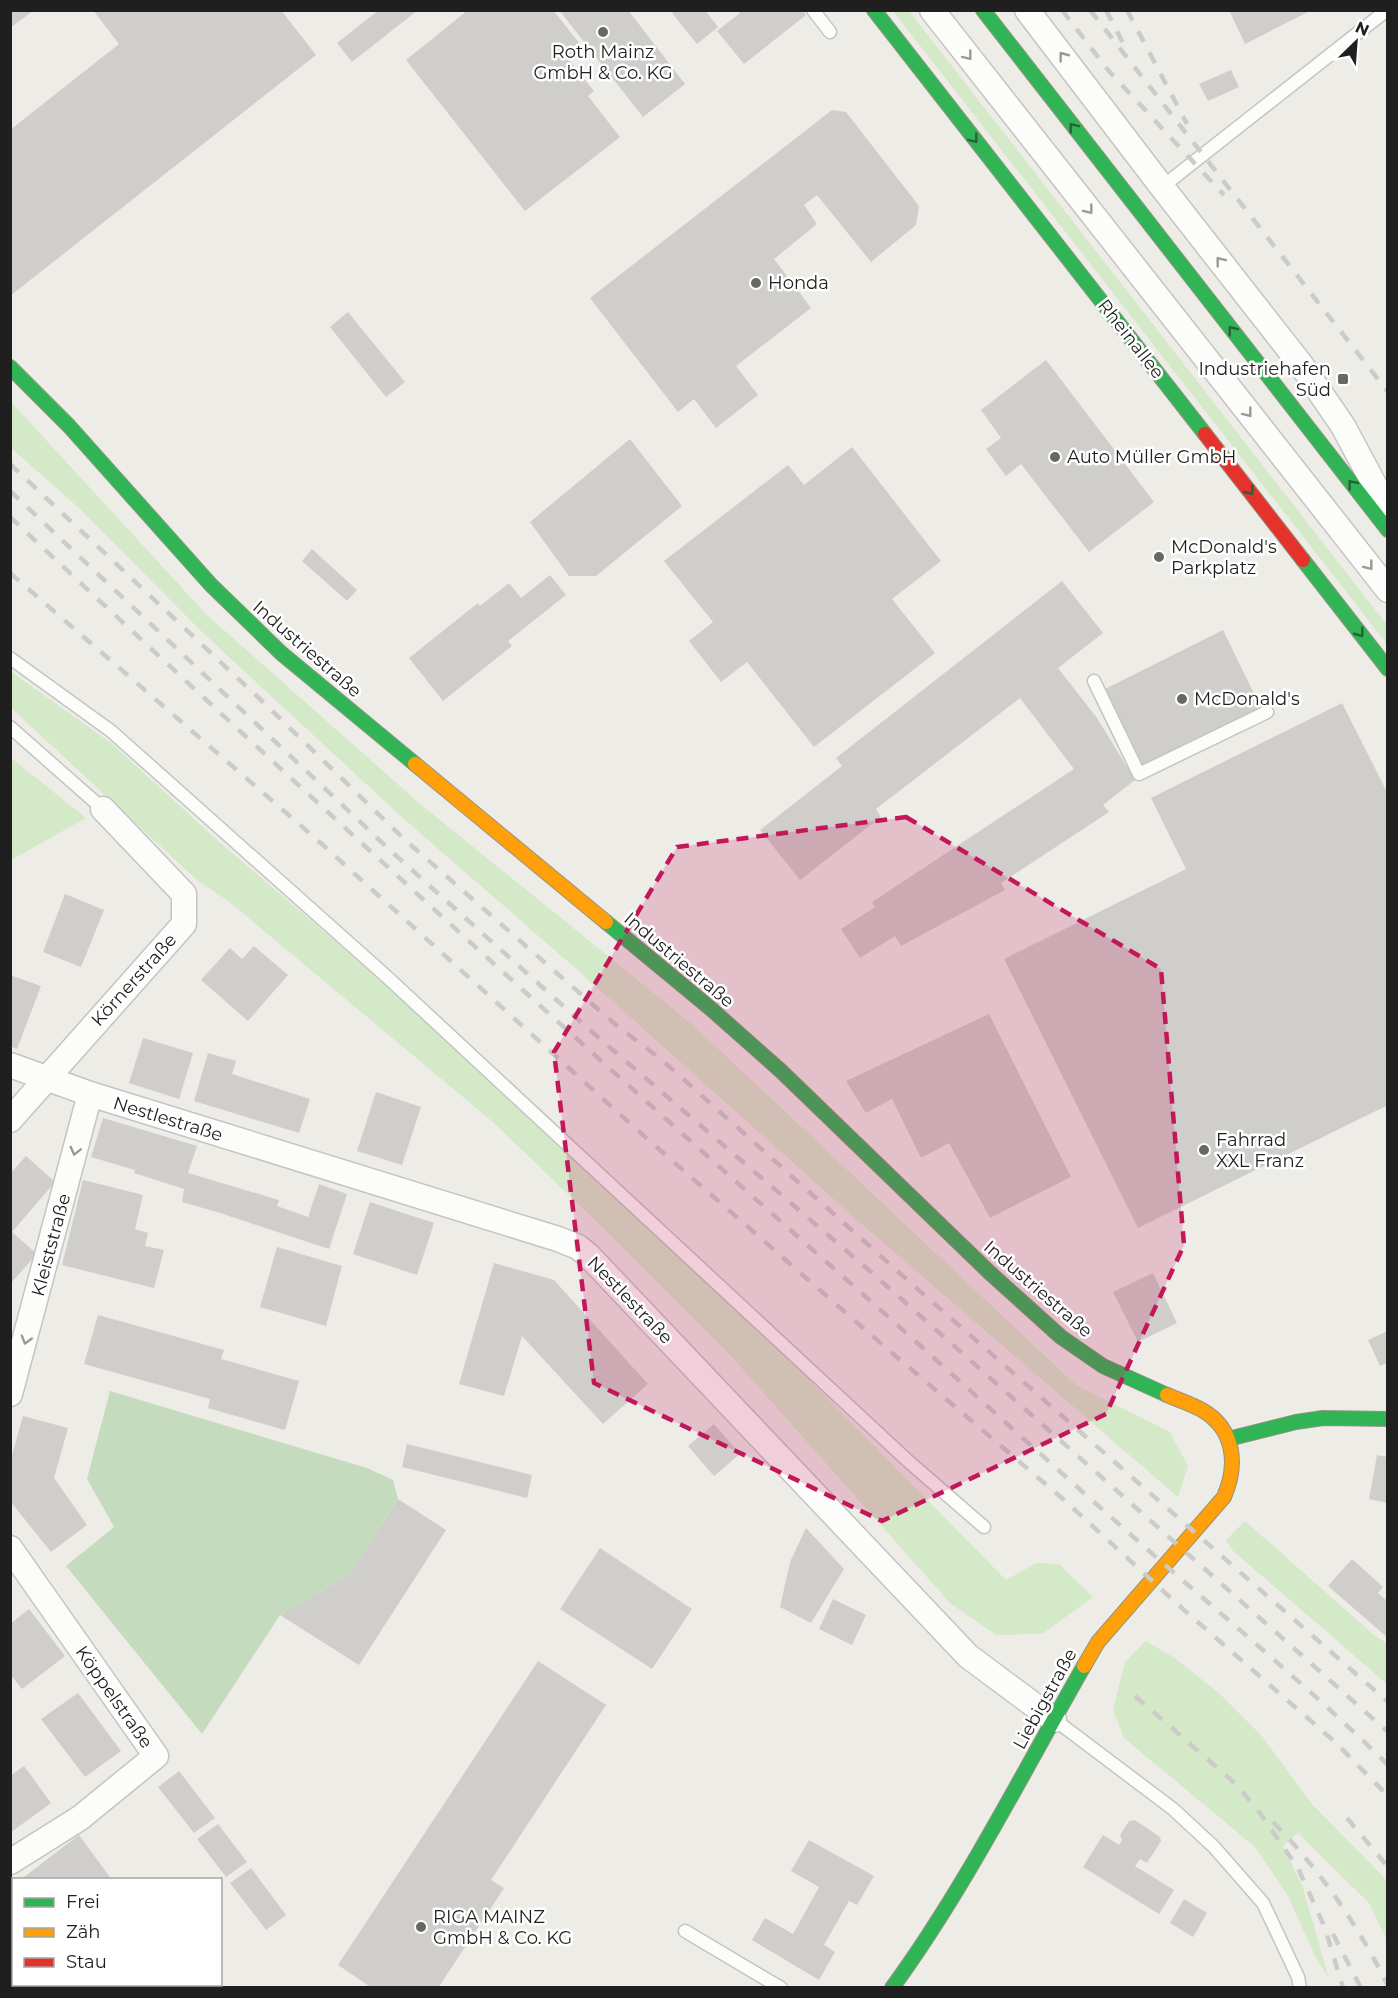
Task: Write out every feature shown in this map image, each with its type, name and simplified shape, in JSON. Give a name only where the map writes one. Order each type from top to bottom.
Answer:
[{"type":"street","name":"Rheinallee","points":[[873,10],[1388,669]]},
{"type":"street","points":[[932,10],[1388,590]]},
{"type":"street","points":[[983,10],[1388,530]]},
{"type":"street","points":[[1027,10],[1302,366],[1342,426],[1388,515]]},
{"type":"street","name":"Industriestraße","points":[[10,367],[69,426],[211,585],[281,653],[710,1008],[781,1071],[989,1272],[1061,1337],[1103,1366],[1202,1410],[1213,1418],[1228,1439]]},
{"type":"street","name":"Körnerstraße","points":[[10,1120],[184,924],[184,894],[103,809]]},
{"type":"street","name":"Nestlestraße","points":[[10,1065],[90,1094],[578,1247],[599,1266],[968,1656],[1054,1720]]},
{"type":"street","name":"Kleiststraße","points":[[10,1394],[41,1285],[90,1094]]},
{"type":"street","points":[[1228,1439],[1296,1422],[1323,1418],[1388,1419]]},
{"type":"street","name":"Liebigstraße","points":[[892,1988],[921,1948],[955,1892],[1098,1642],[1224,1497],[1233,1469],[1228,1439]]},
{"type":"street","name":"Köppelstraße","points":[[10,1548],[156,1756],[80,1818],[10,1862]]},
{"type":"lane","points":[[813,10],[830,32]]},
{"type":"lane","points":[[1162,187],[1387,10]]},
{"type":"lane","points":[[10,658],[111,731],[369,960],[908,1461],[984,1527]]},
{"type":"lane","points":[[1094,681],[1138,774],[1267,712]]},
{"type":"lane","points":[[10,727],[103,809]]},
{"type":"lane","points":[[1054,1720],[1173,1809],[1214,1847],[1263,1903],[1298,1977],[1300,1988]]},
{"type":"lane","points":[[685,1931],[781,1988]]},
{"type":"highlighted area","points":[[906,817],[1161,969],[1184,1245],[1106,1414],[882,1521],[594,1383],[554,1052],[677,847]]},
{"type":"green space","points":[[893,11],[909,11],[1387,625],[1387,644]]},
{"type":"green space","points":[[11,402],[207,615],[419,803],[693,1025],[1076,1385],[1170,1432],[1188,1466],[1178,1497],[857,1220],[574,967],[404,819],[202,632],[79,508],[11,448]]},
{"type":"green space","points":[[10,671],[111,743],[218,841],[567,1140],[791,1361],[1006,1580],[1036,1563],[1059,1564],[1093,1597],[1042,1634],[996,1635],[950,1603],[729,1354],[493,1122],[227,900],[197,880],[11,708]]},
{"type":"green space","points":[[11,758],[86,818],[10,860]]},
{"type":"green space","points":[[110,1391],[367,1468],[393,1480],[398,1499],[349,1575],[280,1615],[202,1734],[66,1566],[114,1527],[87,1479]]},
{"type":"green space","points":[[1245,1521],[1375,1636],[1387,1643],[1387,1684],[1232,1550],[1226,1540]]},
{"type":"green space","points":[[1146,1641],[1176,1659],[1219,1693],[1262,1736],[1311,1803],[1387,1882],[1387,1940],[1369,1903],[1298,1833],[1283,1846],[1303,1888],[1329,1979],[1314,1954],[1288,1896],[1255,1847],[1124,1738],[1113,1710],[1125,1662]]},
{"type":"building","points":[[10,10],[34,10],[10,28]]},
{"type":"building","points":[[93,10],[281,10],[316,55],[10,296],[10,130],[119,44]]},
{"type":"building","points":[[379,10],[418,10],[352,62],[337,43]]},
{"type":"building","points":[[468,10],[553,10],[583,48],[569,60],[594,91],[588,96],[620,137],[525,211],[406,60]]},
{"type":"building","points":[[559,10],[628,10],[685,84],[643,117]]},
{"type":"building","points":[[675,10],[705,10],[718,27],[697,44],[672,13]]},
{"type":"building","points":[[738,10],[802,10],[806,15],[744,64],[717,31],[740,13]]},
{"type":"building","points":[[1229,10],[1312,10],[1245,44]]},
{"type":"building","points":[[1231,70],[1239,87],[1208,101],[1199,84]]},
{"type":"building","points":[[832,110],[846,112],[919,206],[916,225],[871,262],[817,195],[804,205],[817,224],[774,259],[811,308],[736,366],[758,395],[716,428],[694,399],[678,412],[590,298]]},
{"type":"building","points":[[348,312],[405,382],[386,397],[330,327]]},
{"type":"building","name":"Auto Müller GmbH","points":[[1046,360],[1154,502],[1089,552],[1021,464],[1006,476],[986,449],[1001,438],[981,410]]},
{"type":"building","points":[[630,439],[682,506],[596,576],[569,576],[530,522]]},
{"type":"building","points":[[852,447],[941,561],[892,599],[935,653],[814,747],[747,662],[721,682],[689,641],[713,622],[664,561],[788,465],[804,485]]},
{"type":"building","points":[[312,549],[357,590],[347,601],[302,561]]},
{"type":"building","points":[[550,575],[566,595],[508,641],[512,646],[443,701],[409,658],[478,603],[480,606],[509,583],[521,598]]},
{"type":"building","points":[[1062,581],[1103,633],[1058,668],[1097,718],[1135,780],[1103,805],[1109,812],[1001,883],[1005,890],[901,946],[895,936],[860,958],[841,929],[875,907],[872,902],[1074,769],[1020,698],[876,809],[881,817],[800,880],[760,830],[842,766],[836,758]]},
{"type":"building","name":"McDonald's","points":[[1223,630],[1261,708],[1141,767],[1103,690]]},
{"type":"building","points":[[1342,703],[1388,794],[1388,1105],[1138,1228],[1004,959],[1186,869],[1151,798]]},
{"type":"building","points":[[65,894],[104,910],[81,967],[43,952]]},
{"type":"building","points":[[254,946],[288,975],[248,1021],[201,980],[230,948],[242,959]]},
{"type":"building","points":[[10,975],[41,986],[17,1049],[10,1046]]},
{"type":"building","points":[[989,1014],[1071,1177],[990,1218],[949,1143],[921,1158],[892,1099],[866,1113],[846,1081]]},
{"type":"building","points":[[143,1038],[193,1053],[179,1099],[129,1083]]},
{"type":"building","points":[[208,1053],[236,1061],[232,1074],[310,1099],[299,1133],[194,1101]]},
{"type":"building","points":[[376,1092],[421,1107],[402,1165],[357,1151]]},
{"type":"building","points":[[103,1118],[197,1146],[188,1173],[279,1200],[277,1206],[308,1217],[319,1184],[347,1194],[329,1249],[182,1202],[184,1189],[134,1173],[135,1170],[91,1157]]},
{"type":"building","points":[[26,1156],[55,1182],[12,1232],[37,1254],[10,1284],[10,1174]]},
{"type":"building","points":[[83,1180],[143,1195],[135,1229],[148,1233],[145,1246],[164,1250],[154,1288],[62,1265]]},
{"type":"building","points":[[370,1202],[434,1223],[417,1275],[353,1254]]},
{"type":"building","points":[[277,1247],[342,1266],[326,1326],[260,1307]]},
{"type":"building","points":[[494,1263],[554,1280],[648,1384],[603,1424],[522,1336],[504,1396],[459,1384]]},
{"type":"building","points":[[1153,1273],[1177,1323],[1138,1342],[1113,1292]]},
{"type":"building","points":[[98,1315],[224,1350],[221,1359],[299,1381],[285,1430],[208,1408],[210,1399],[84,1364]]},
{"type":"building","points":[[1388,1331],[1388,1362],[1380,1366],[1368,1340]]},
{"type":"building","points":[[23,1416],[68,1428],[54,1478],[87,1525],[51,1552],[10,1501],[10,1462]]},
{"type":"building","points":[[714,1424],[740,1454],[714,1476],[688,1446]]},
{"type":"building","points":[[407,1444],[532,1475],[527,1498],[402,1467]]},
{"type":"building","points":[[1377,1455],[1388,1457],[1388,1503],[1369,1499]]},
{"type":"building","points":[[398,1499],[446,1530],[359,1665],[280,1615],[349,1575]]},
{"type":"building","points":[[806,1528],[844,1569],[811,1623],[780,1607],[790,1562]]},
{"type":"building","points":[[600,1548],[692,1609],[652,1669],[560,1609]]},
{"type":"building","points":[[1352,1559],[1383,1587],[1378,1593],[1388,1602],[1388,1638],[1328,1586]]},
{"type":"building","points":[[833,1599],[866,1615],[852,1645],[819,1629]]},
{"type":"building","points":[[29,1609],[65,1656],[22,1689],[10,1674],[10,1624]]},
{"type":"building","points":[[538,1661],[606,1705],[491,1880],[504,1888],[438,1988],[372,1988],[338,1965]]},
{"type":"building","points":[[78,1693],[121,1751],[85,1777],[41,1719]]},
{"type":"building","points":[[24,1766],[51,1803],[10,1833],[10,1776]]},
{"type":"building","points":[[179,1771],[215,1818],[194,1833],[158,1787]]},
{"type":"building","points":[[1135,1820],[1160,1837],[1161,1841],[1147,1863],[1140,1859],[1135,1866],[1174,1890],[1159,1914],[1083,1867],[1103,1835],[1119,1845],[1122,1840],[1120,1835],[1129,1821]]},
{"type":"building","points":[[218,1824],[247,1862],[226,1877],[197,1839]]},
{"type":"building","points":[[79,1835],[111,1878],[23,1878]]},
{"type":"building","points":[[809,1840],[874,1876],[857,1905],[849,1901],[824,1945],[835,1952],[819,1980],[752,1940],[765,1918],[793,1934],[819,1887],[791,1871]]},
{"type":"building","points":[[251,1868],[286,1915],[266,1930],[230,1883]]},
{"type":"building","points":[[12,1886],[12,1945],[10,1946],[10,1887]]},
{"type":"building","points":[[1184,1899],[1207,1913],[1193,1937],[1170,1923]]},
{"type":"building","points":[[138,1986],[192,1986],[193,1988],[140,1988]]},
{"type":"railway","points":[[1062,10],[1108,70],[1224,195]]},
{"type":"railway","points":[[1090,10],[1388,392]]},
{"type":"railway","points":[[1106,10],[1123,43]]},
{"type":"railway","points":[[1127,10],[1187,124]]},
{"type":"railway","points":[[10,464],[263,702],[404,839],[616,1025],[662,1060],[913,1285],[1388,1702]]},
{"type":"railway","points":[[10,491],[392,852],[600,1039],[871,1272],[1388,1732]]},
{"type":"railway","points":[[10,517],[521,988],[1099,1507],[1296,1679],[1388,1765]]},
{"type":"railway","points":[[10,573],[314,837],[635,1128],[1063,1499],[1184,1610],[1335,1742],[1388,1796]]},
{"type":"railway","points":[[1135,1696],[1236,1784],[1259,1812],[1298,1868],[1325,1928],[1343,1988]]},
{"type":"railway","points":[[1347,1818],[1388,1867]]},
{"type":"railway","points":[[1273,1822],[1307,1859],[1337,1899],[1364,1941],[1388,1986]]},
{"type":"railway","points":[[1333,1934],[1361,1988]]},
{"type":"traffic: fast","points":[[874,10],[1205,434]]},
{"type":"traffic: fast","points":[[983,10],[1388,530]]},
{"type":"traffic: fast","points":[[10,367],[69,426],[211,585],[281,653],[415,764]]},
{"type":"traffic: fast","points":[[1303,560],[1388,669]]},
{"type":"traffic: fast","points":[[606,922],[710,1008],[781,1071],[989,1272],[1061,1337],[1103,1366],[1167,1395]]},
{"type":"traffic: fast","points":[[1228,1439],[1296,1422],[1323,1418],[1388,1419]]},
{"type":"traffic: fast","points":[[892,1988],[919,1950],[968,1871],[1084,1666]]},
{"type":"traffic: slow","points":[[415,764],[606,922]]},
{"type":"traffic: slow","points":[[1084,1666],[1098,1642],[1224,1497],[1228,1485],[1231,1473],[1231,1449],[1221,1427],[1202,1410],[1167,1395]]},
{"type":"traffic: jam","points":[[1205,434],[1303,560]]},
{"type":"place","name":"Roth Mainz GmbH & Co. KG","points":[[603,32]]},
{"type":"place","name":"Honda","points":[[756,283]]},
{"type":"place","name":"Industriehafen Süd","points":[[1343,379]]},
{"type":"place","name":"Auto Müller GmbH","points":[[1055,457]]},
{"type":"place","name":"McDonald's Parkplatz","points":[[1159,557]]},
{"type":"place","name":"McDonald's","points":[[1182,699]]},
{"type":"place","name":"Fahrrad XXL Franz","points":[[1204,1150]]},
{"type":"place","name":"RIGA MAINZ GmbH & Co. KG","points":[[421,1927]]}]
